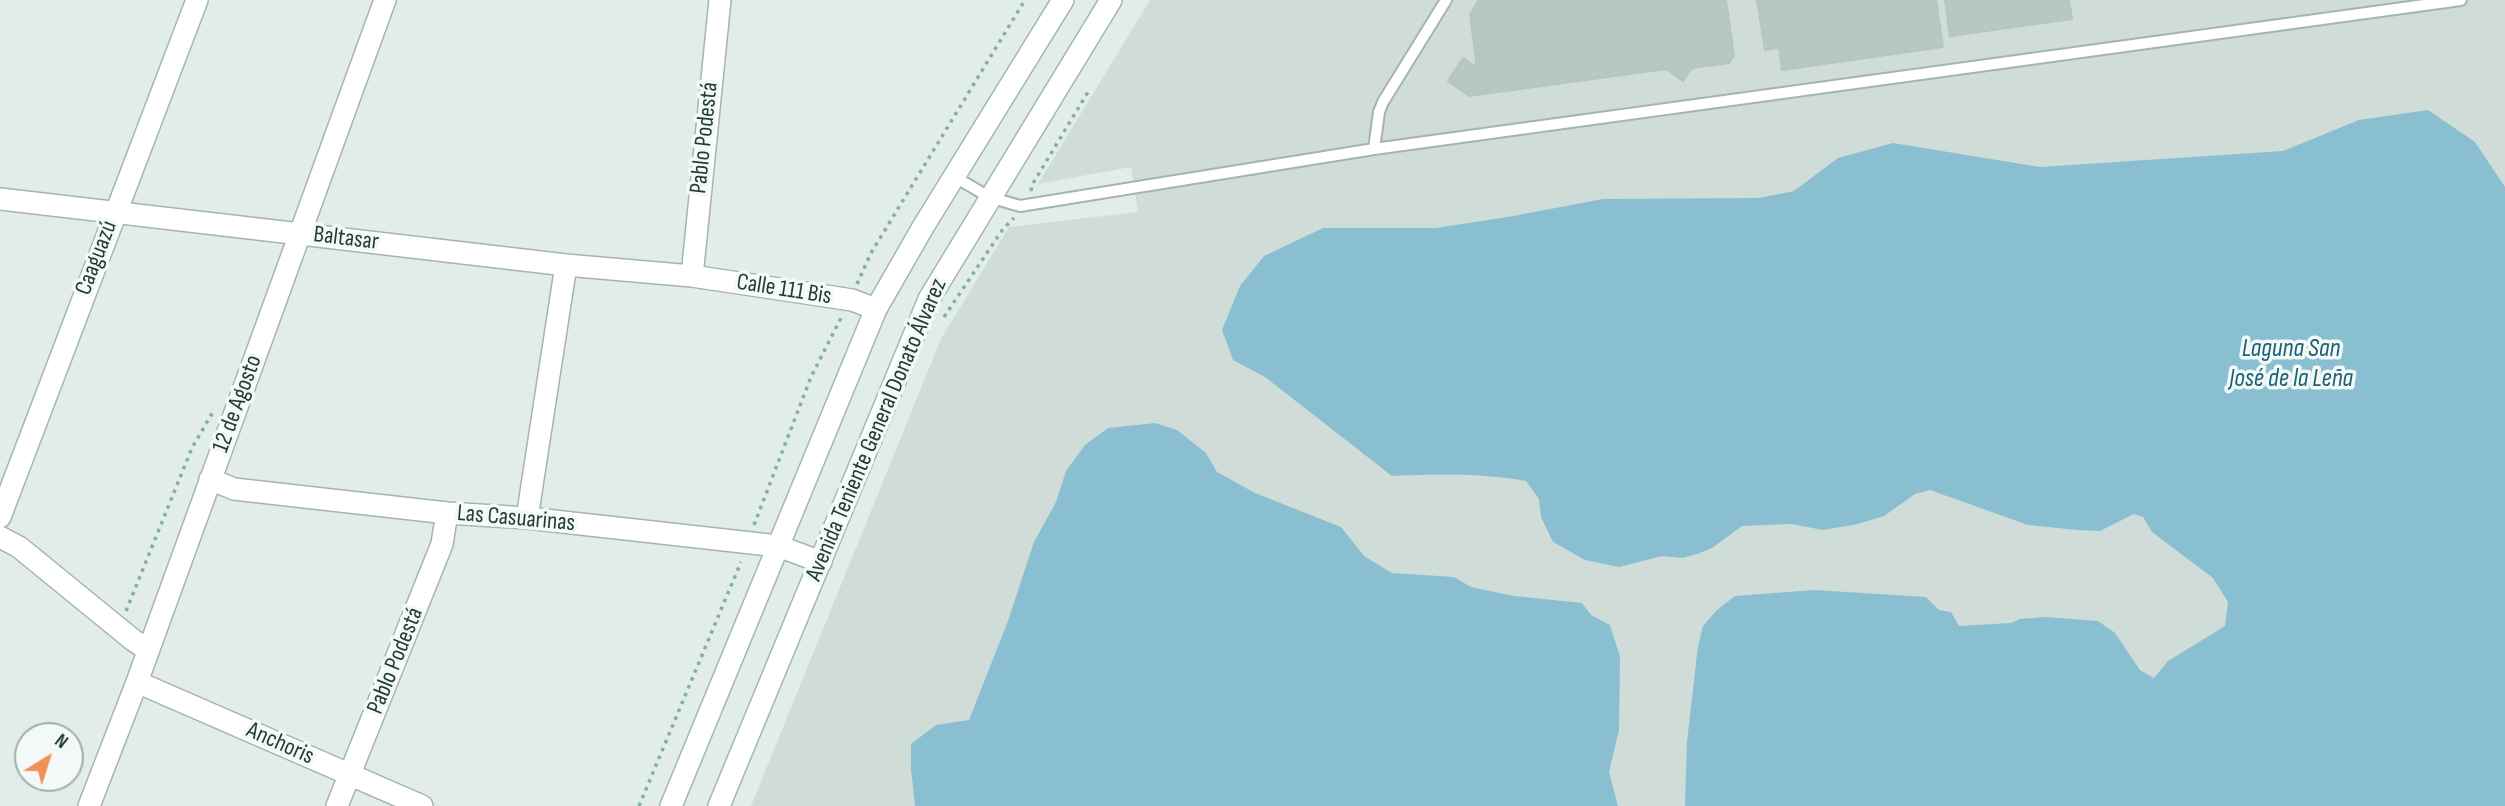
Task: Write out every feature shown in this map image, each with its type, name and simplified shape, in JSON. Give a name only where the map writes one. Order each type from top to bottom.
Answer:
[{"type":"street","name":"Caaguazú","points":[[0,517],[197,0]]},
{"type":"street","name":"12 de Agosto","points":[[89,806],[302,233],[385,0]]},
{"type":"street","name":"Pablo Podestá","points":[[692,276],[720,0]]},
{"type":"street","name":"Avenida Teniente General Donato Álvarez","points":[[671,806],[876,309],[1063,0]]},
{"type":"street","name":"Avenida Teniente General Donato Álvarez","points":[[719,806],[929,299],[1111,0]]},
{"type":"street","name":"Baltasar","points":[[0,199],[566,265],[692,276]]},
{"type":"street","points":[[527,518],[566,265]]},
{"type":"street","name":"Calle 111 Bis","points":[[692,276],[852,300],[876,309]]},
{"type":"street","name":"Las Casuarinas","points":[[210,479],[234,489],[778,546],[821,562]]},
{"type":"street","name":"Pablo Podestá","points":[[337,806],[442,544],[447,513]]},
{"type":"street","points":[[0,537],[19,547],[148,650]]},
{"type":"street","name":"Anchoris","points":[[137,682],[422,806]]},
{"type":"lane","points":[[1374,149],[1383,102],[1446,0]]},
{"type":"lane","points":[[955,177],[989,198],[1022,205],[1374,149],[2461,0]]},
{"type":"path","points":[[943,317],[1003,229],[1012,221],[1088,92]]},
{"type":"path","points":[[118,627],[132,602],[192,449],[218,404]]},
{"type":"shaded area","points":[[1150,0],[2505,0],[2505,806],[751,806],[941,339],[1009,227],[1138,212],[1131,167],[1038,184]]},
{"type":"water","name":"Laguna San José de la Leña","points":[[2428,110],[2475,142],[2505,187],[2505,806],[1685,806],[1687,741],[1698,646],[1703,626],[1735,596],[1814,590],[1926,597],[1939,610],[1951,612],[1959,626],[2011,623],[2020,619],[2045,617],[2098,621],[2115,633],[2140,670],[2154,678],[2168,661],[2225,626],[2228,602],[2213,578],[2152,532],[2143,517],[2134,514],[2100,531],[2028,525],[1930,490],[1915,494],[1884,516],[1858,524],[1823,530],[1791,524],[1742,526],[1712,548],[1683,558],[1662,556],[1619,567],[1585,560],[1553,542],[1541,517],[1539,499],[1526,481],[1459,475],[1392,476],[1265,377],[1233,360],[1222,330],[1240,286],[1264,256],[1323,228],[1436,228],[1603,199],[1759,198],[1794,191],[1838,158],[1893,143],[2040,167],[2283,151],[2359,120]]},
{"type":"water","points":[[1155,423],[1177,430],[1206,453],[1217,472],[1255,493],[1341,527],[1364,556],[1392,573],[1454,577],[1471,587],[1514,596],[1582,603],[1591,615],[1610,625],[1620,657],[1619,730],[1609,772],[1618,806],[915,806],[911,744],[936,725],[969,720],[1008,621],[1034,542],[1056,502],[1066,471],[1085,445],[1108,428]]},
{"type":"building","points":[[1479,0],[1726,0],[1734,56],[1729,63],[1692,68],[1683,81],[1666,69],[1469,96],[1448,81],[1463,58],[1477,68],[1470,14]]},
{"type":"building","points":[[1757,0],[1936,0],[1943,47],[1782,70],[1779,48],[1765,50]]},
{"type":"building","points":[[1945,0],[2069,0],[2072,19],[1950,36]]}]
